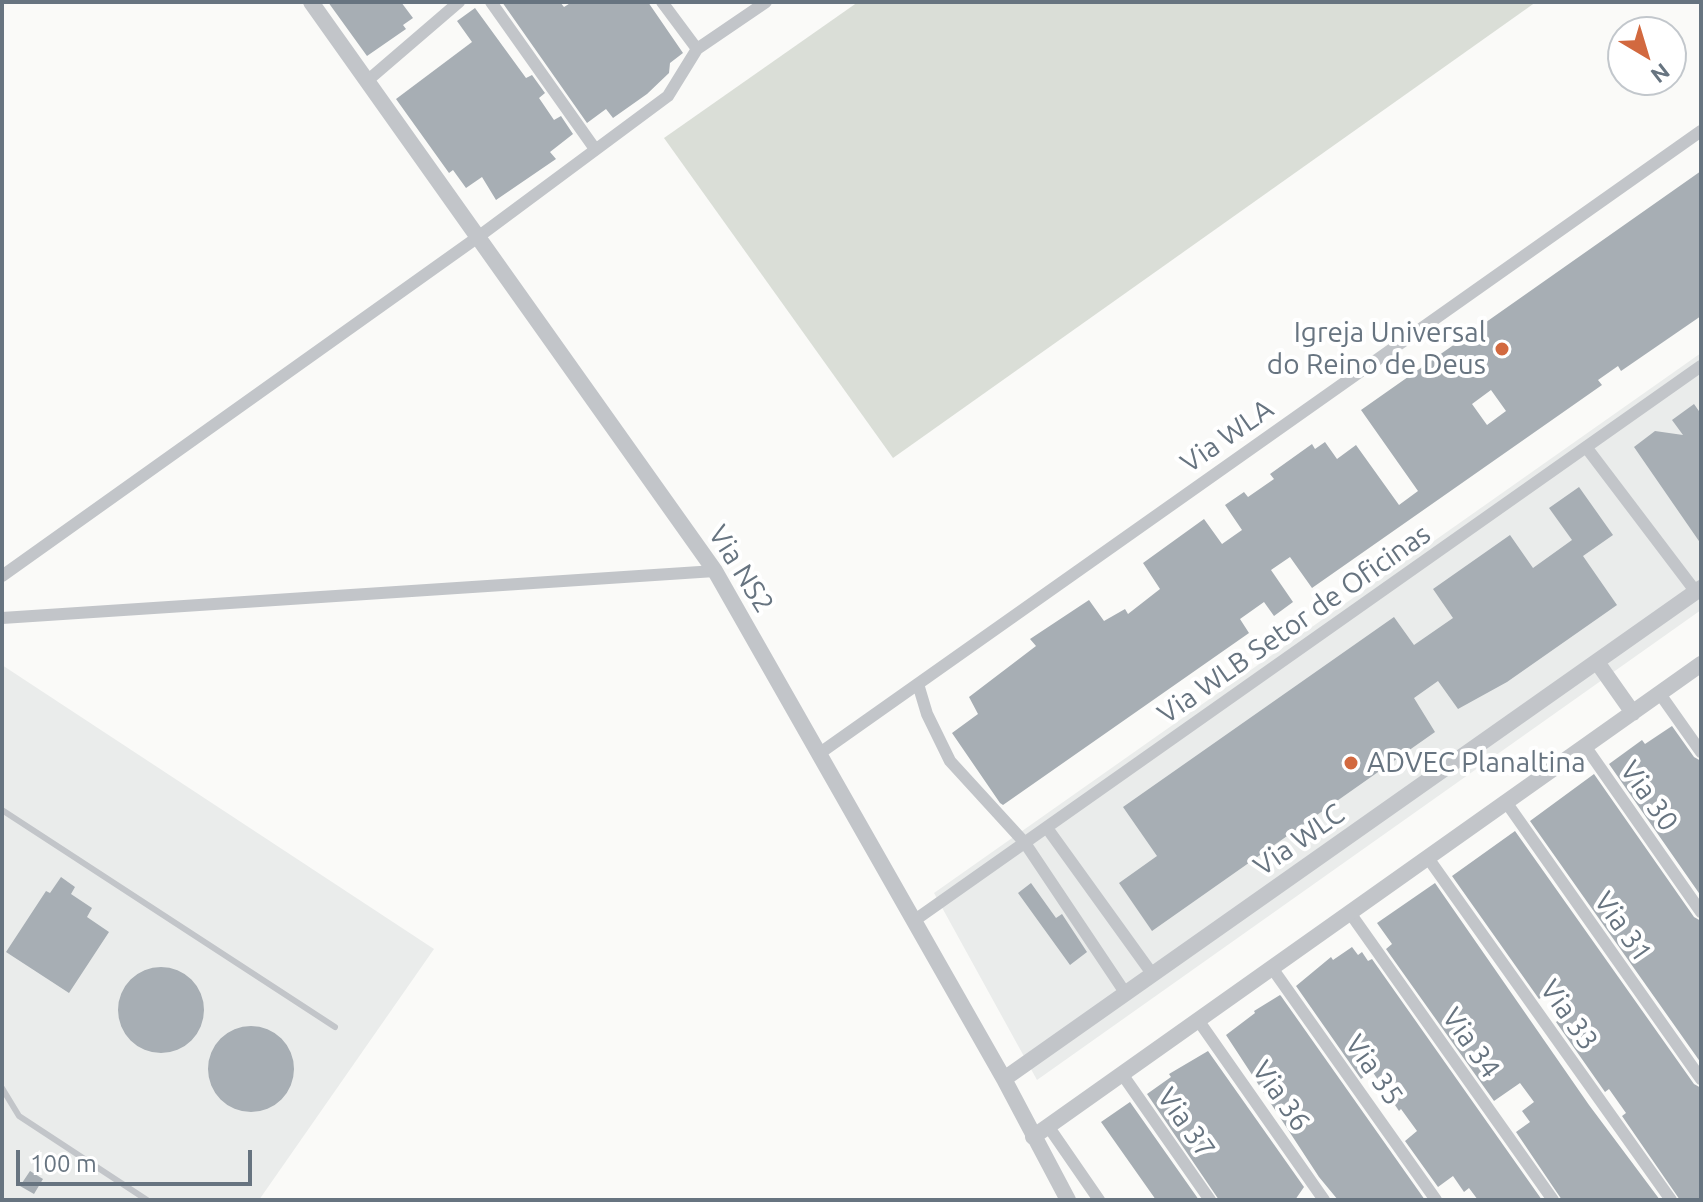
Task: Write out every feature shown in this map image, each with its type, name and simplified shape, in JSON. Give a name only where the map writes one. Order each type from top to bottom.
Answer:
[{"type":"street","name":"Via NS2","points":[[311,2],[715,571],[915,920],[1068,1200]]},
{"type":"street","points":[[367,81],[459,2]]},
{"type":"street","points":[[491,2],[595,149]]},
{"type":"street","points":[[662,2],[697,49]]},
{"type":"street","points":[[2,576],[478,237],[668,96],[697,49],[766,2]]},
{"type":"street","name":"Via WLA","points":[[820,753],[1701,131]]},
{"type":"street","name":"Via WLB Setor de Oficinas","points":[[915,920],[1586,447],[1699,371]]},
{"type":"street","points":[[1586,447],[1699,590]]},
{"type":"street","points":[[2,618],[715,571]]},
{"type":"street","name":"Via WLC","points":[[1004,1079],[1699,590]]},
{"type":"street","points":[[1597,662],[1633,713]]},
{"type":"street","points":[[1033,1137],[1701,664]]},
{"type":"street","points":[[918,684],[927,714],[950,761],[1025,843],[1126,994]]},
{"type":"street","points":[[1660,694],[1701,752]]},
{"type":"street","name":"Via 30","points":[[1585,746],[1701,912]]},
{"type":"street","name":"Via 31","points":[[1506,802],[1701,1079]]},
{"type":"street","points":[[1047,828],[1153,975]]},
{"type":"street","name":"Via 33","points":[[1428,858],[1671,1200]]},
{"type":"street","name":"Via 34","points":[[1350,913],[1553,1200]]},
{"type":"street","name":"Via 35","points":[[1272,968],[1436,1200]]},
{"type":"street","name":"Via 36","points":[[1198,1020],[1324,1200]]},
{"type":"street","name":"Via 37","points":[[1122,1074],[1210,1200]]},
{"type":"street","points":[[1048,1126],[1099,1200]]},
{"type":"lane","points":[[2,810],[335,1027]]},
{"type":"lane","points":[[2,1088],[19,1116],[147,1200]]},
{"type":"shaded area","points":[[858,2],[1536,2],[893,458],[664,138]]},
{"type":"shaded area","points":[[1701,353],[1701,610],[1037,1080],[934,893]]},
{"type":"shaded area","points":[[2,665],[434,949],[259,1200],[2,1200]]},
{"type":"building","points":[[328,2],[401,2],[413,18],[403,25],[406,29],[367,56]]},
{"type":"building","points":[[502,2],[560,2],[564,7],[572,2],[648,2],[683,53],[670,63],[669,73],[647,94],[613,118],[606,109],[587,123]]},
{"type":"building","points":[[475,8],[526,78],[532,75],[545,93],[539,98],[554,120],[561,116],[573,134],[550,152],[556,159],[496,200],[482,177],[466,188],[453,170],[449,173],[396,99],[472,42],[457,21]]},
{"type":"building","points":[[1701,171],[1701,316],[1621,371],[1618,366],[1598,380],[1602,385],[1312,588],[1290,557],[1271,570],[1293,602],[1274,616],[1264,602],[1240,619],[1249,633],[1003,805],[1000,803],[952,733],[978,714],[969,697],[1036,646],[1030,639],[1089,600],[1104,621],[1125,609],[1128,614],[1160,589],[1143,563],[1204,519],[1222,544],[1242,530],[1225,505],[1244,492],[1248,497],[1274,479],[1270,474],[1312,444],[1315,449],[1325,442],[1337,459],[1356,445],[1399,505],[1418,491],[1361,410]],"holes":[[[1491,390],[1506,411],[1487,425],[1472,404]]]},
{"type":"building","points":[[1694,404],[1701,414],[1701,544],[1634,447],[1655,431],[1683,435],[1672,420]]},
{"type":"building","points":[[1579,487],[1613,535],[1583,556],[1617,605],[1507,682],[1458,709],[1438,681],[1414,698],[1435,732],[1152,931],[1119,883],[1157,856],[1123,807],[1394,617],[1414,645],[1453,618],[1433,589],[1510,535],[1533,568],[1572,540],[1549,508]]},
{"type":"building","points":[[1672,726],[1694,757],[1701,761],[1701,896],[1609,764],[1642,740],[1645,744]]},
{"type":"building","points":[[1594,774],[1694,917],[1701,921],[1701,1063],[1530,821]]},
{"type":"building","points":[[1515,831],[1694,1084],[1701,1088],[1701,1200],[1680,1200],[1622,1116],[1626,1113],[1609,1089],[1605,1092],[1556,1022],[1565,1015],[1549,993],[1539,999],[1452,876]]},
{"type":"building","points":[[61,877],[75,887],[71,894],[92,908],[87,917],[109,932],[69,993],[6,952],[46,891],[50,893]]},
{"type":"building","points":[[1031,883],[1056,918],[1062,914],[1087,952],[1070,965],[1018,893]]},
{"type":"building","points":[[1435,883],[1589,1105],[1660,1200],[1562,1200],[1516,1132],[1530,1122],[1522,1111],[1534,1102],[1520,1083],[1494,1101],[1386,949],[1392,944],[1377,923]]},
{"type":"building","points":[[1352,947],[1358,955],[1362,952],[1368,961],[1372,959],[1542,1200],[1478,1200],[1469,1188],[1464,1192],[1453,1176],[1438,1187],[1405,1141],[1417,1131],[1372,1071],[1361,1079],[1296,986],[1331,957],[1333,960]]},
{"type":"building","points":[[161,967],[185,974],[197,986],[204,1010],[197,1034],[185,1046],[161,1053],[137,1046],[125,1034],[118,1010],[125,986],[137,974]]},
{"type":"building","points":[[1280,995],[1425,1200],[1338,1200],[1319,1177],[1226,1035],[1254,1011]]},
{"type":"building","points":[[251,1026],[275,1033],[287,1045],[294,1069],[287,1093],[275,1105],[251,1112],[227,1105],[215,1093],[208,1069],[215,1045],[227,1033]]},
{"type":"building","points":[[1208,1051],[1304,1187],[1295,1200],[1219,1200],[1147,1094],[1171,1077],[1169,1074]]},
{"type":"building","points":[[1130,1102],[1199,1200],[1156,1200],[1101,1122]]},
{"type":"building","points":[[30,1171],[43,1179],[34,1194],[20,1186]]},
{"type":"place","name":"Igreja Universal do Reino de Deus","points":[[1502,349]]},
{"type":"place","name":"ADVEC Planaltina","points":[[1351,763]]}]
